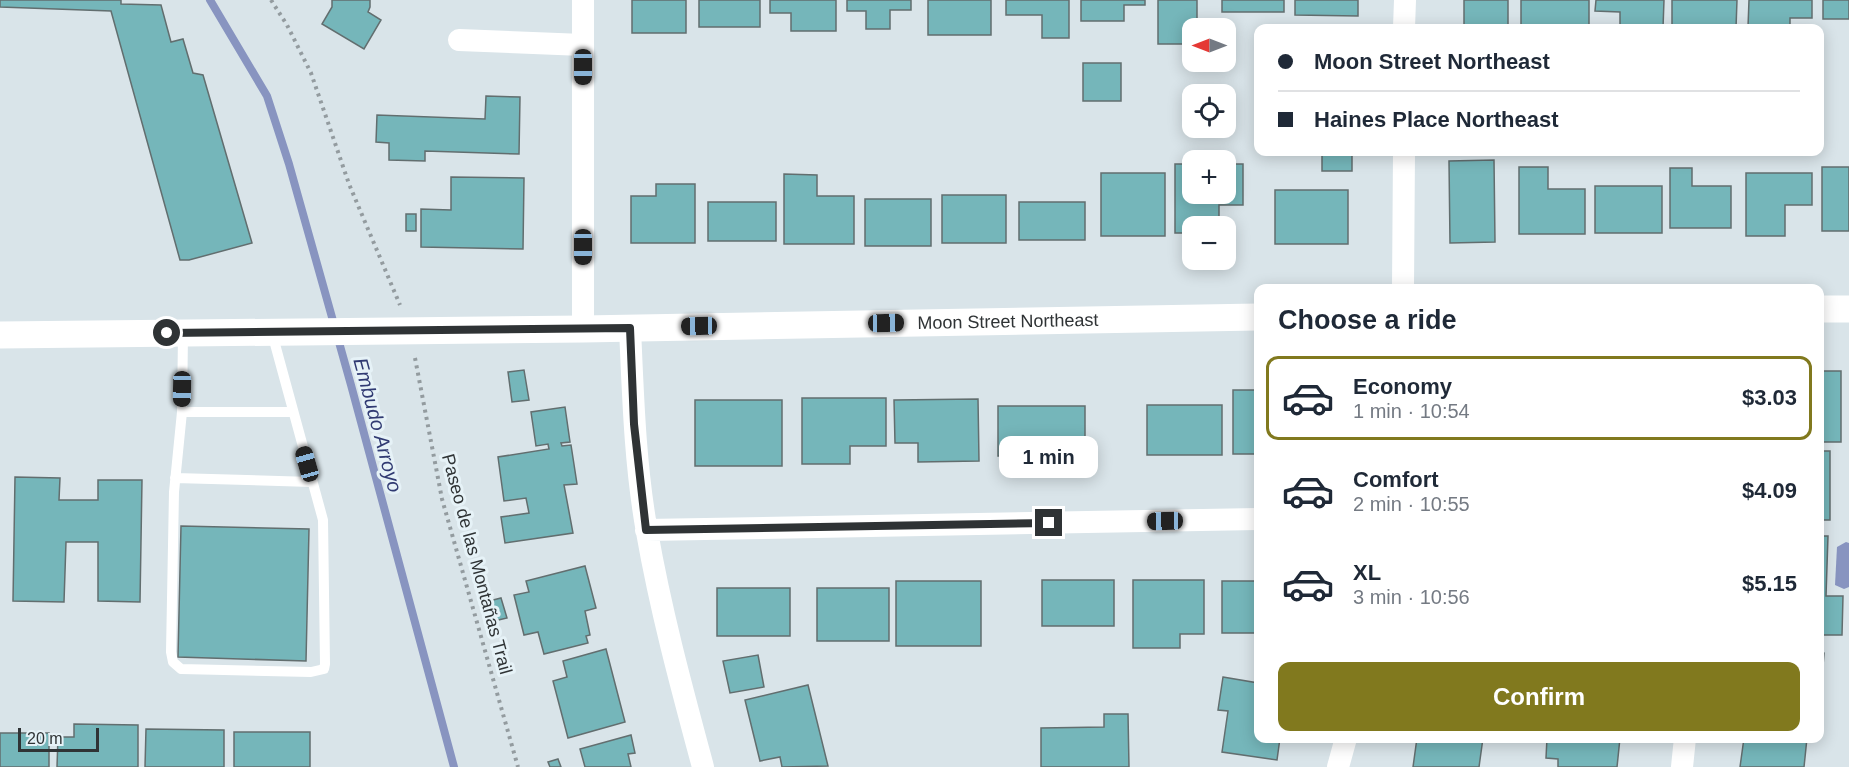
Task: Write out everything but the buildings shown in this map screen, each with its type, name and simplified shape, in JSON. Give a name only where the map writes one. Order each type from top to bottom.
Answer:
[{"type":"street","points":[[583,0],[583,329]]},
{"type":"street","points":[[1404,24],[1405,0]]},
{"type":"street","points":[[459,40],[583,45]]},
{"type":"street","points":[[1403,284],[1404,156]]},
{"type":"street","points":[[1824,309],[1849,309]]},
{"type":"street","name":"Moon Street Northeast","points":[[0,335],[583,329],[1254,317]]},
{"type":"street","points":[[630,328],[634,424],[646,530],[672,653],[703,767]]},
{"type":"street","points":[[646,530],[1254,519]]},
{"type":"street","points":[[1338,767],[1345,743]]},
{"type":"street","points":[[1682,767],[1684,743]]},
{"type":"lane","points":[[183,333],[182,412],[176,478],[171,652],[173,662],[181,669],[311,672],[324,669],[323,520],[272,333]]},
{"type":"lane","points":[[182,412],[293,412]]},
{"type":"lane","points":[[176,478],[312,483]]},
{"type":"path","name":"Paseo de las Montañas Trail","points":[[271,0],[287,25],[311,73],[349,184],[369,235],[398,297],[398,330],[442,499],[518,767]]},
{"type":"water","points":[[1846,542],[1849,543],[1849,587],[1844,589],[1835,585],[1837,547]]},
{"type":"waterway","name":"Embudo Arroyo","points":[[210,0],[267,96],[289,164],[454,767]]},
{"type":"route","points":[[167,333],[630,328],[634,424],[646,530],[1049,523]]}]
